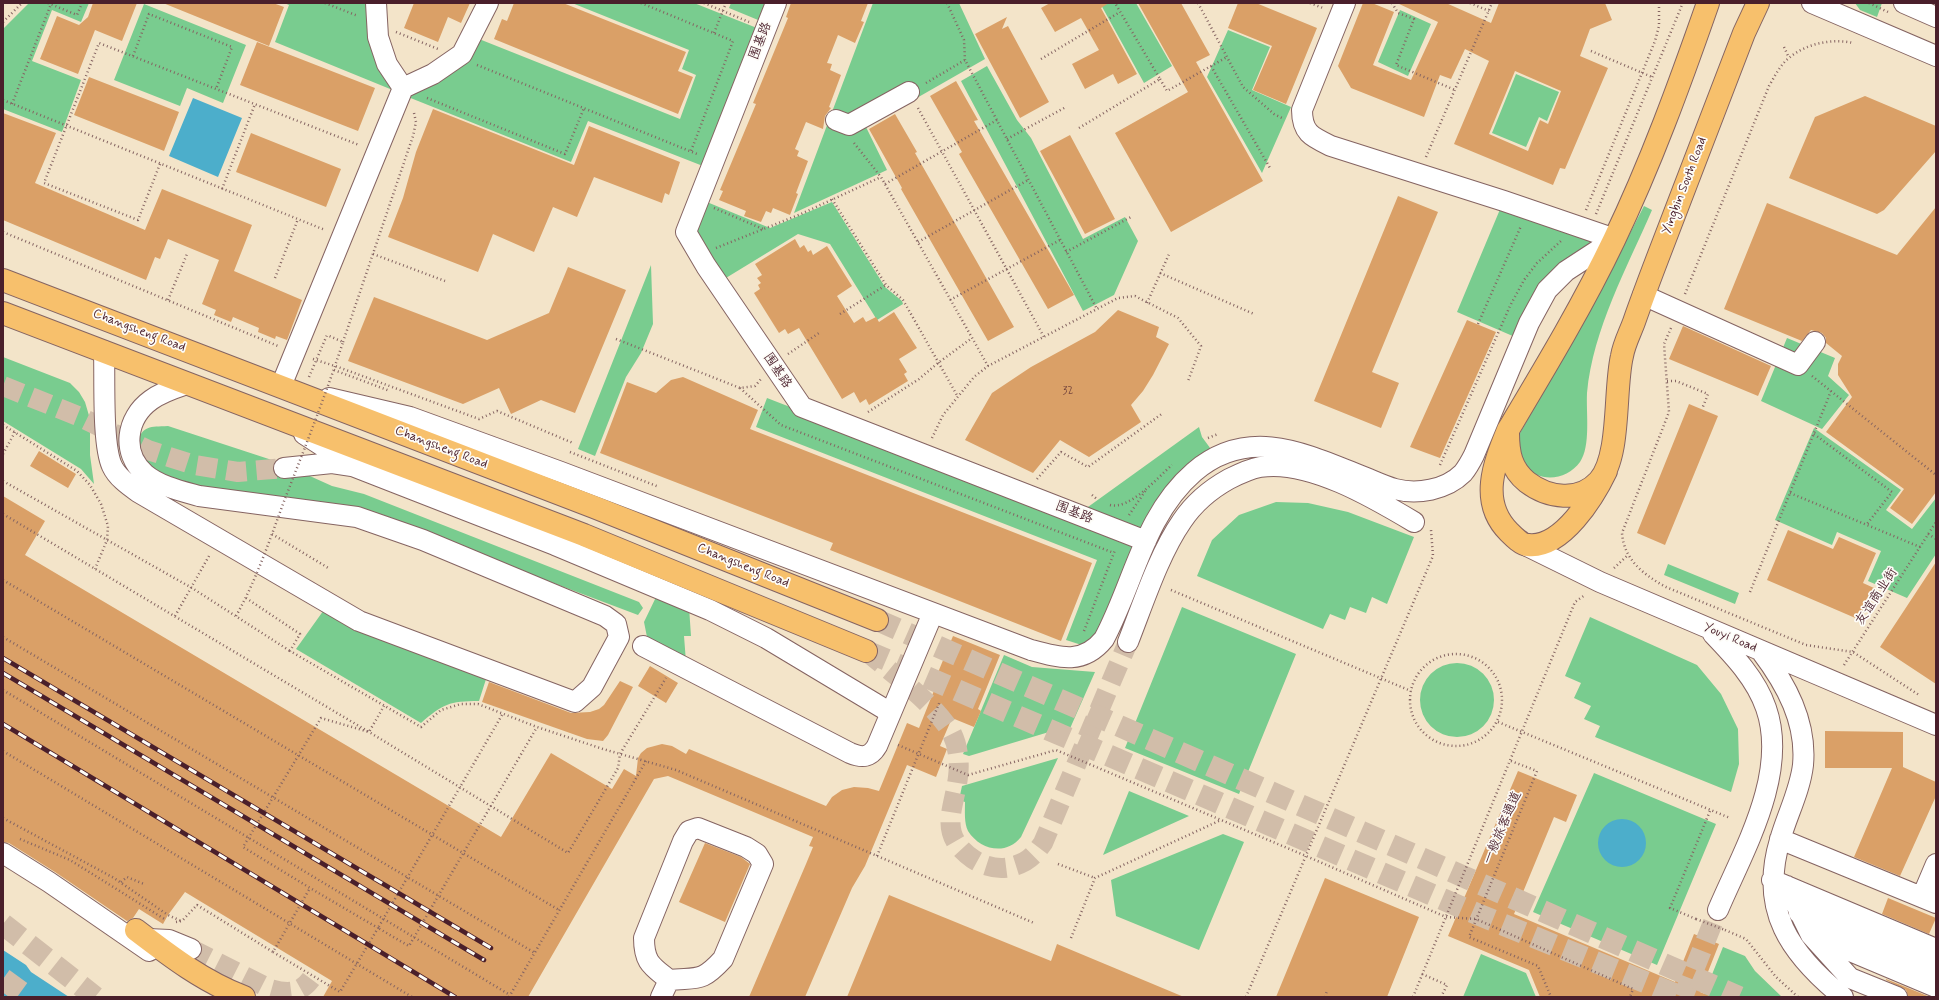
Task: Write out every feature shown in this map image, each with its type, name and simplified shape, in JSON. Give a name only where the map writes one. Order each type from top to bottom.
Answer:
[{"type":"main road","points":[[1527,546],[1502,526],[1493,507],[1491,496],[1494,471],[1501,448],[1508,430],[1581,304],[1615,239],[1654,151],[1708,3]]},
{"type":"main road","name":"Yingbin South Road","points":[[1527,546],[1539,544],[1556,536],[1574,520],[1588,504],[1602,476],[1611,454],[1619,371],[1622,355],[1643,296],[1744,33],[1758,3]]},
{"type":"main road","name":"Changsheng Road","points":[[3,280],[594,506],[877,620]]},
{"type":"main road","points":[[3,313],[584,535],[866,650]]},
{"type":"main road","points":[[1508,430],[1508,448],[1516,470],[1523,479],[1542,492],[1553,496],[1568,496],[1586,490],[1602,476]]},
{"type":"main road","points":[[142,934],[219,987],[244,997]]},
{"type":"street","points":[[376,3],[378,36],[387,64],[403,88]]},
{"type":"street","points":[[488,3],[462,54],[433,74],[403,88],[342,237],[291,389],[410,417],[554,469],[1024,648],[1053,656],[1071,657],[1086,655],[1096,649],[1104,639],[1159,514],[1180,486],[1194,472],[1219,456],[1236,449],[1258,446],[1284,448],[1307,454],[1395,490],[1428,491],[1455,480],[1464,472],[1474,455],[1529,323],[1548,290],[1566,271],[1615,239]]},
{"type":"street","name":"围基路","points":[[776,3],[686,232],[802,407],[1146,541]]},
{"type":"street","points":[[1345,3],[1302,110],[1302,122],[1307,132],[1316,139],[1331,146],[1529,209],[1615,239]]},
{"type":"street","points":[[1812,3],[1936,56]]},
{"type":"street","points":[[1904,3],[1936,17]]},
{"type":"street","points":[[836,120],[850,125],[909,92]]},
{"type":"street","points":[[1643,296],[1798,364],[1815,342]]},
{"type":"street","points":[[104,351],[107,445],[112,466],[124,482],[138,492],[359,621],[575,702],[592,687],[619,637],[616,624],[605,616],[379,524],[357,517],[198,496],[178,491],[145,475],[135,462],[128,445],[131,429],[137,415],[150,401],[164,393],[187,384]]},
{"type":"street","points":[[279,418],[355,467],[554,545],[710,610],[766,638],[891,713]]},
{"type":"street","points":[[284,468],[332,463],[355,467]]},
{"type":"street","points":[[1128,642],[1168,545],[1182,520],[1198,502],[1217,485],[1242,472],[1260,467],[1289,467],[1313,473],[1370,496],[1422,525]]},
{"type":"street","name":"Youyi Road","points":[[1527,546],[1600,582],[1936,725]]},
{"type":"street","points":[[643,646],[856,756],[867,756],[871,754],[881,738],[933,613]]},
{"type":"street","points":[[1708,629],[1730,652],[1757,689],[1767,714],[1772,752],[1768,786],[1760,810],[1718,910]]},
{"type":"street","points":[[1761,651],[1781,678],[1793,702],[1798,716],[1802,741],[1802,775],[1774,861],[1780,883],[1811,935],[1850,978],[1897,997]]},
{"type":"street","points":[[698,828],[746,847],[757,854],[763,864],[723,959],[711,972],[696,980],[665,989],[649,964],[644,952],[644,938],[683,840],[690,831],[698,828]]},
{"type":"street","points":[[1780,840],[1929,900],[1936,864]]},
{"type":"street","points":[[3,853],[49,882],[195,983],[219,997]]},
{"type":"street","points":[[1780,883],[1936,949]]},
{"type":"street","points":[[1780,883],[1777,914],[1787,937],[1806,963],[1842,997]]},
{"type":"street","points":[[1799,913],[1936,970]]},
{"type":"street","points":[[142,934],[169,940],[190,949]]},
{"type":"street","points":[[1811,935],[1936,987]]},
{"type":"street","points":[[1834,960],[1924,997]]},
{"type":"path","points":[[3,22],[22,3]]},
{"type":"path","points":[[12,104],[50,4],[78,15],[82,3]]},
{"type":"path","points":[[325,3],[714,160]]},
{"type":"path","points":[[641,3],[733,41],[691,151]]},
{"type":"path","points":[[704,3],[766,28]]},
{"type":"path","points":[[714,33],[726,3]]},
{"type":"path","points":[[947,3],[964,40],[965,60],[1097,310]]},
{"type":"path","points":[[1115,3],[1167,91],[1227,57]]},
{"type":"path","points":[[1198,3],[1243,87],[1274,114],[1286,119]]},
{"type":"path","points":[[1392,3],[1398,13],[1414,20],[1396,64],[1455,90]]},
{"type":"path","points":[[1470,3],[1489,11]]},
{"type":"path","points":[[1420,174],[1492,3]]},
{"type":"path","points":[[1584,228],[1655,41],[1659,26],[1659,3]]},
{"type":"path","points":[[1436,469],[1441,464],[1510,306],[1524,280],[1537,263],[1584,228],[1652,77],[1682,5]]},
{"type":"path","points":[[1041,59],[1120,12]]},
{"type":"path","points":[[133,56],[149,14],[232,47],[216,89]]},
{"type":"path","points":[[1860,44],[1848,42],[1827,42],[1804,48],[1789,58],[1778,71],[1769,86],[1664,344],[1669,412],[1622,533],[1622,540],[1628,555],[1640,570],[1650,578],[1666,587],[1806,645],[1853,652],[1924,698]]},
{"type":"path","points":[[160,164],[138,220],[44,183],[99,43],[377,152]]},
{"type":"path","points":[[1784,47],[1789,58]]},
{"type":"path","points":[[1591,51],[1652,77]]},
{"type":"path","points":[[965,60],[909,92],[1044,337]]},
{"type":"path","points":[[1211,66],[1270,168]]},
{"type":"path","points":[[1079,128],[1160,79]]},
{"type":"path","points":[[403,88],[565,154],[584,108]]},
{"type":"path","points":[[3,100],[342,237]]},
{"type":"path","points":[[222,189],[255,104]]},
{"type":"path","points":[[1007,140],[1066,107]]},
{"type":"path","points":[[836,120],[881,177],[988,366]]},
{"type":"path","points":[[885,184],[997,120]]},
{"type":"path","points":[[236,616],[246,598],[272,534],[334,370],[409,147]]},
{"type":"path","points":[[702,257],[713,250],[881,177]]},
{"type":"path","points":[[918,242],[1028,180]]},
{"type":"path","points":[[832,199],[886,285],[903,300],[958,397]]},
{"type":"path","points":[[698,202],[764,229]]},
{"type":"path","points":[[1478,324],[1529,209]]},
{"type":"path","points":[[1066,252],[1131,217]]},
{"type":"path","points":[[275,278],[298,219]]},
{"type":"path","points":[[950,300],[1060,240]]},
{"type":"path","points":[[1146,303],[1170,252]]},
{"type":"path","points":[[168,300],[187,254]]},
{"type":"path","points":[[373,254],[445,281]]},
{"type":"path","points":[[1160,273],[1254,314]]},
{"type":"path","points":[[840,314],[886,285]]},
{"type":"path","points":[[925,455],[943,415],[974,377],[988,366],[1118,298],[1134,296],[1178,318],[1201,346],[1188,381]]},
{"type":"path","points":[[740,388],[755,386],[773,364],[819,333]]},
{"type":"path","points":[[291,389],[327,335],[343,342]]},
{"type":"path","points":[[840,422],[864,415],[919,379],[972,338]]},
{"type":"path","points":[[616,339],[740,388],[781,425],[1114,553]]},
{"type":"path","points":[[1798,364],[1936,475]]},
{"type":"path","points":[[334,370],[393,392]]},
{"type":"path","points":[[1667,381],[1676,380],[1708,394],[1702,409]]},
{"type":"path","points":[[1750,592],[1831,391]]},
{"type":"path","points":[[1034,482],[1061,452],[1088,466],[1163,413]]},
{"type":"path","points":[[3,425],[77,471],[90,485],[101,504],[108,526],[107,540],[95,569]]},
{"type":"path","points":[[3,454],[15,432]]},
{"type":"path","points":[[1205,440],[1223,433]]},
{"type":"path","points":[[1814,434],[1892,492],[1866,524]]},
{"type":"path","points":[[570,452],[666,490]]},
{"type":"path","points":[[1108,504],[1114,506],[1125,504],[1135,498],[1176,461]]},
{"type":"path","points":[[3,481],[192,588],[290,651],[421,727],[442,710],[462,704],[478,704],[537,727],[620,754],[676,770],[1034,923]]},
{"type":"path","points":[[1083,635],[1129,515],[1150,484]]},
{"type":"path","points":[[1790,493],[1920,547]]},
{"type":"path","points":[[1092,495],[1103,503]]},
{"type":"path","points":[[3,514],[491,805],[568,853],[618,768],[620,754],[676,663]]},
{"type":"path","name":"友谊商业街","points":[[1834,681],[1936,522]]},
{"type":"path","points":[[1246,997],[1433,556],[1422,525]]},
{"type":"path","points":[[272,534],[330,569]]},
{"type":"path","points":[[1928,534],[1936,539]]},
{"type":"path","points":[[175,616],[218,540]]},
{"type":"path","points":[[1413,997],[1575,602],[1600,582],[1628,555]]},
{"type":"path","points":[[3,580],[559,910]]},
{"type":"path","points":[[1172,590],[1381,677],[1411,691]]},
{"type":"path","points":[[246,598],[300,634],[290,651]]},
{"type":"path","points":[[3,637],[535,953]]},
{"type":"path","points":[[1460,654],[1475,657],[1487,665],[1497,677],[1502,691],[1503,707],[1498,722],[1489,734],[1476,743],[1460,747],[1445,745],[1430,739],[1419,728],[1412,714],[1410,699],[1413,683],[1420,671],[1432,661],[1445,655],[1460,654]]},
{"type":"path","points":[[3,690],[510,996],[646,761]]},
{"type":"path","points":[[877,856],[940,700]]},
{"type":"path","points":[[369,732],[384,706]]},
{"type":"path","points":[[3,818],[121,882],[168,915],[182,921],[197,905],[340,992],[502,714]]},
{"type":"path","points":[[369,732],[321,718],[244,847],[309,888],[409,946],[537,727]]},
{"type":"path","points":[[1498,722],[1521,733],[1730,818]]},
{"type":"path","points":[[881,738],[968,775],[1056,750],[1446,917],[1476,920],[1633,989],[1630,997]]},
{"type":"path","points":[[3,751],[412,997]]},
{"type":"path","name":"一般旅客通道","points":[[1476,920],[1538,772],[1511,761]]},
{"type":"path","points":[[1710,810],[1670,908],[1746,939],[1776,977],[1798,997]]},
{"type":"path","points":[[1071,938],[1095,878],[1221,820]]},
{"type":"path","points":[[16,838],[70,860],[171,922]]},
{"type":"path","points":[[1058,864],[1095,878]]},
{"type":"path","points":[[121,882],[127,877],[144,884]]},
{"type":"path","points":[[273,952],[309,888]]},
{"type":"path","points":[[1476,920],[1469,937],[1538,966],[1551,997]]},
{"type":"path","points":[[1422,974],[1447,985],[1441,997]]},
{"type":"path","points":[[1325,997],[1327,991]]},
{"type":"green space","points":[[29,3],[89,3],[81,22],[52,10],[32,61],[81,80],[62,132],[3,109],[3,29]]},
{"type":"green space","points":[[284,3],[372,3],[395,91],[275,42],[289,5]]},
{"type":"green space","points":[[572,3],[694,3],[762,30],[708,168],[588,121],[571,162],[403,95],[474,37],[680,119],[696,75],[682,69],[689,50]]},
{"type":"green space","points":[[731,3],[771,3],[763,22],[729,8]]},
{"type":"green space","points":[[873,3],[959,3],[985,59],[866,127],[887,170],[794,213]]},
{"type":"green space","points":[[1100,3],[1136,3],[1172,66],[1144,83]]},
{"type":"green space","points":[[1855,3],[1882,3],[1877,17],[1860,10]]},
{"type":"green space","points":[[144,4],[246,45],[223,103],[187,88],[180,106],[114,80]]},
{"type":"green space","points":[[1400,10],[1431,24],[1408,76],[1378,62]]},
{"type":"green space","points":[[1228,30],[1270,47],[1252,90],[1291,107],[1262,173],[1207,77]]},
{"type":"green space","points":[[987,66],[1017,120],[1031,138],[1083,239],[1125,217],[1138,241],[1114,295],[1083,311],[961,81]]},
{"type":"green space","points":[[1516,74],[1559,92],[1547,121],[1539,117],[1526,147],[1492,133]]},
{"type":"green space","points":[[702,200],[770,228],[832,202],[885,287],[902,301],[903,304],[877,320],[830,244],[798,234],[721,281],[689,232]]},
{"type":"green space","points":[[1644,206],[1652,210],[1612,299],[1590,369],[1587,393],[1587,438],[1583,455],[1580,462],[1568,473],[1553,477],[1538,475],[1525,465],[1521,457],[1519,446],[1520,433],[1612,268]]},
{"type":"green space","points":[[1501,207],[1600,240],[1584,247],[1558,268],[1515,337],[1457,312]]},
{"type":"green space","points":[[651,265],[653,324],[641,353],[626,377],[595,456],[578,449]]},
{"type":"green space","points":[[1787,338],[1835,358],[1828,376],[1849,395],[1822,429],[1761,401]]},
{"type":"green space","points":[[3,357],[70,383],[79,392],[85,402],[90,419],[90,455],[94,484],[81,469],[3,421]]},
{"type":"green space","points":[[767,398],[1140,543],[1091,648],[1066,640],[1097,560],[756,427]]},
{"type":"green space","points":[[168,426],[281,463],[332,486],[364,494],[639,602],[643,608],[638,615],[413,530],[223,495],[149,473],[136,443],[142,433],[148,428]]},
{"type":"green space","points":[[1199,427],[1202,437],[1216,456],[1145,538],[1081,512]]},
{"type":"green space","points":[[1814,428],[1901,490],[1886,510],[1912,529],[1936,498],[1936,554],[1907,598],[1868,581],[1881,551],[1837,532],[1832,545],[1775,520]]},
{"type":"green space","points":[[1276,502],[1308,503],[1348,512],[1414,537],[1387,604],[1372,597],[1366,613],[1350,607],[1345,620],[1330,614],[1323,629],[1197,576],[1212,540],[1239,515]]},
{"type":"green space","points":[[1668,564],[1739,593],[1735,604],[1664,575]]},
{"type":"green space","points":[[657,595],[689,607],[691,636],[684,636],[686,662],[648,642],[644,622]]},
{"type":"green space","points":[[326,607],[487,676],[479,701],[460,702],[447,705],[421,723],[296,649]]},
{"type":"green space","points":[[1182,607],[1296,654],[1239,794],[1125,748]]},
{"type":"green space","points":[[1590,617],[1697,665],[1721,694],[1738,729],[1739,764],[1731,792],[1595,737],[1600,726],[1584,719],[1591,706],[1574,698],[1581,683],[1565,676]]},
{"type":"green space","points":[[1004,655],[1032,667],[1095,672],[1068,733],[1059,729],[969,756],[963,754]]},
{"type":"green space","points":[[1450,663],[1464,663],[1478,669],[1488,679],[1494,693],[1494,707],[1488,721],[1478,731],[1464,737],[1450,737],[1436,731],[1426,721],[1420,707],[1420,693],[1426,679],[1436,669]]},
{"type":"green space","points":[[1058,758],[1021,837],[1015,843],[1008,847],[993,848],[979,843],[973,837],[968,831],[966,824],[965,802],[959,800],[962,786]]},
{"type":"green space","points":[[1594,773],[1716,824],[1657,965],[1533,912]]},
{"type":"green space","points":[[1129,791],[1189,816],[1103,855]]},
{"type":"green space","points":[[1223,834],[1244,842],[1199,950],[1116,916],[1111,880]]},
{"type":"green space","points":[[1723,947],[1745,956],[1755,971],[1782,997],[1703,997]]},
{"type":"green space","points":[[1481,954],[1526,973],[1536,997],[1463,997]]},
{"type":"water","points":[[193,98],[242,118],[218,177],[169,156]]},
{"type":"water","points":[[1617,819],[1627,819],[1639,826],[1646,838],[1646,848],[1639,860],[1627,867],[1617,867],[1609,863],[1602,856],[1598,848],[1598,838],[1602,830],[1609,823]]},
{"type":"water","points":[[3,950],[26,965],[31,972],[69,997],[3,997]]},
{"type":"building","points":[[93,3],[137,3],[122,41],[95,30],[78,74],[40,59],[57,16],[79,25],[88,17]]},
{"type":"building","points":[[163,3],[273,3],[284,7],[269,46]]},
{"type":"building","points":[[414,3],[470,3],[461,23],[448,17],[438,42],[404,28]]},
{"type":"building","points":[[514,3],[563,3],[686,52],[678,71],[693,77],[678,114],[494,39],[502,19],[507,21]]},
{"type":"building","points":[[791,3],[868,3],[861,21],[864,22],[855,43],[838,35],[827,63],[832,64],[830,70],[841,75],[829,107],[831,108],[825,116],[823,129],[806,122],[795,149],[799,151],[797,156],[808,161],[796,193],[798,194],[790,215],[773,208],[771,213],[766,211],[761,222],[744,216],[746,211],[719,200],[723,191],[720,190],[756,104],[753,103],[788,18],[786,17]]},
{"type":"building","points":[[1050,3],[1109,3],[1101,8],[1137,74],[1118,84],[1113,74],[1085,89],[1072,64],[1099,50],[1081,18],[1055,32],[1041,8]]},
{"type":"building","points":[[1138,3],[1181,3],[1210,55],[1196,62],[1263,181],[1171,232],[1115,133],[1188,92]]},
{"type":"building","points":[[1238,3],[1256,3],[1317,28],[1286,104],[1253,90],[1272,46],[1228,28]]},
{"type":"building","points":[[1363,3],[1372,3],[1394,12],[1373,65],[1411,80],[1438,22],[1397,3],[1446,3],[1491,23],[1499,3],[1605,3],[1612,20],[1590,29],[1580,56],[1608,68],[1565,169],[1560,168],[1553,185],[1454,144],[1489,61],[1465,49],[1451,79],[1440,75],[1424,117],[1351,88],[1338,66]],"holes":[[[1515,71],[1561,91],[1548,124],[1540,120],[1528,151],[1489,134]]]},
{"type":"building","points":[[1007,17],[1002,29],[1008,26],[1049,102],[1020,118],[975,34]]},
{"type":"building","points":[[257,42],[375,88],[358,131],[240,85]]},
{"type":"building","points":[[89,77],[179,112],[164,151],[74,115]]},
{"type":"building","points":[[956,81],[978,120],[974,121],[1074,295],[1048,309],[959,154],[962,152],[930,96]]},
{"type":"building","points":[[1865,96],[1936,126],[1936,151],[1884,210],[1877,214],[1789,178],[1815,117]]},
{"type":"building","points":[[433,109],[574,165],[589,126],[680,162],[669,195],[665,193],[662,203],[594,177],[577,217],[553,207],[534,252],[493,234],[478,272],[388,237],[403,198],[416,152]]},
{"type":"building","points":[[3,113],[56,133],[35,183],[145,230],[162,189],[252,225],[234,271],[302,300],[287,340],[276,336],[275,339],[258,332],[259,328],[233,317],[231,322],[214,315],[216,310],[202,304],[219,260],[168,239],[160,259],[155,257],[146,280],[3,220]]},
{"type":"building","points":[[895,114],[917,152],[915,153],[1014,327],[988,341],[901,189],[902,188],[869,129]]},
{"type":"building","points":[[251,133],[341,169],[326,207],[236,172]]},
{"type":"building","points":[[1070,135],[1115,219],[1085,234],[1040,151]]},
{"type":"building","points":[[1398,196],[1438,212],[1372,372],[1399,383],[1381,428],[1314,401]]},
{"type":"building","points":[[1767,203],[1897,255],[1936,207],[1936,492],[1912,524],[1890,508],[1904,489],[1826,432],[1852,397],[1838,375],[1838,364],[1842,356],[1826,343],[1826,338],[1822,333],[1811,330],[1802,341],[1724,309]]},
{"type":"building","points":[[795,239],[800,248],[804,245],[808,252],[811,250],[813,255],[827,246],[852,286],[837,296],[854,323],[863,317],[866,322],[876,317],[879,322],[894,312],[917,348],[899,359],[907,372],[904,374],[908,381],[869,405],[866,399],[860,403],[854,392],[842,399],[799,328],[788,334],[785,329],[779,333],[754,293],[760,289],[758,285],[761,283],[757,278],[762,275],[755,264]]},
{"type":"building","points":[[568,267],[626,290],[575,413],[541,400],[511,414],[499,388],[463,404],[348,361],[374,297],[487,340],[549,313]]},
{"type":"building","points":[[1118,310],[1159,327],[1156,337],[1169,344],[1153,375],[1143,391],[1131,405],[1141,422],[1089,457],[1060,440],[1033,473],[965,440],[992,393],[1031,367],[1095,332]]},
{"type":"building","points":[[1467,320],[1496,332],[1440,458],[1410,447]]},
{"type":"building","points":[[1683,326],[1771,366],[1758,396],[1669,359]]},
{"type":"building","points":[[683,377],[758,410],[750,429],[1092,563],[1061,641],[830,550],[833,543],[600,453],[627,382],[656,393],[671,380]]},
{"type":"building","points":[[1689,404],[1718,416],[1665,545],[1637,533]]},
{"type":"building","points":[[39,451],[76,474],[68,488],[30,466]]},
{"type":"building","points":[[3,496],[45,521],[25,555],[501,837],[551,753],[612,789],[624,769],[636,776],[638,758],[641,753],[647,748],[662,744],[672,746],[686,754],[689,749],[826,806],[832,797],[842,790],[854,787],[868,788],[879,791],[907,723],[919,728],[935,688],[932,687],[953,636],[1000,655],[978,709],[981,711],[974,727],[952,718],[940,746],[947,749],[936,777],[907,765],[865,866],[852,888],[805,997],[749,997],[813,847],[809,846],[813,837],[668,776],[654,779],[528,997],[323,997],[332,981],[185,892],[163,924],[139,909],[133,918],[127,921],[55,872],[9,843],[3,842]]},
{"type":"building","points":[[1788,530],[1833,549],[1839,537],[1876,553],[1863,583],[1874,588],[1860,620],[1767,580]]},
{"type":"building","points":[[1936,562],[1936,684],[1880,647]]},
{"type":"building","points":[[650,666],[678,683],[666,703],[638,686]]},
{"type":"building","points":[[620,681],[633,687],[608,735],[603,741],[587,739],[482,702],[489,682],[571,713],[590,712],[599,709],[604,705]]},
{"type":"building","points":[[1825,731],[1903,732],[1903,767],[1936,782],[1936,796],[1900,876],[1854,857],[1892,768],[1825,768]]},
{"type":"building","points":[[1518,771],[1577,795],[1566,822],[1554,817],[1514,914],[1675,982],[1694,934],[1719,944],[1700,992],[1712,997],[1540,997],[1529,970],[1448,936]]},
{"type":"building","points":[[705,843],[741,857],[750,864],[725,922],[679,902]]},
{"type":"building","points":[[1325,878],[1419,917],[1387,997],[1276,997]]},
{"type":"building","points":[[889,895],[1051,961],[1057,944],[1184,997],[847,997]]},
{"type":"building","points":[[1888,898],[1936,918],[1929,934],[1882,914]]},
{"type":"building","points":[[1886,979],[1930,997],[1908,997],[1906,990]]},
{"type":"tunnel","points":[[3,386],[78,416],[148,450],[194,465],[238,472],[284,468]]},
{"type":"tunnel","points":[[877,620],[1739,997]]},
{"type":"tunnel","points":[[866,651],[922,698],[942,719],[950,730],[957,747],[959,765],[951,811],[951,831],[962,850],[973,859],[981,864],[996,868],[1005,868],[1021,864],[1033,856],[1043,843],[1128,642]]},
{"type":"tunnel","points":[[866,651],[1477,914],[1682,997]]},
{"type":"tunnel","points":[[1683,997],[1718,910]]},
{"type":"tunnel","points":[[3,924],[95,997]]},
{"type":"tunnel","points":[[191,949],[276,991],[293,992],[302,988],[311,979]]},
{"type":"tunnel","points":[[3,979],[28,997]]},
{"type":"railway","points":[[3,658],[491,948]]},
{"type":"railway","points":[[3,673],[484,960]]},
{"type":"railway","points":[[3,724],[455,997]]}]
